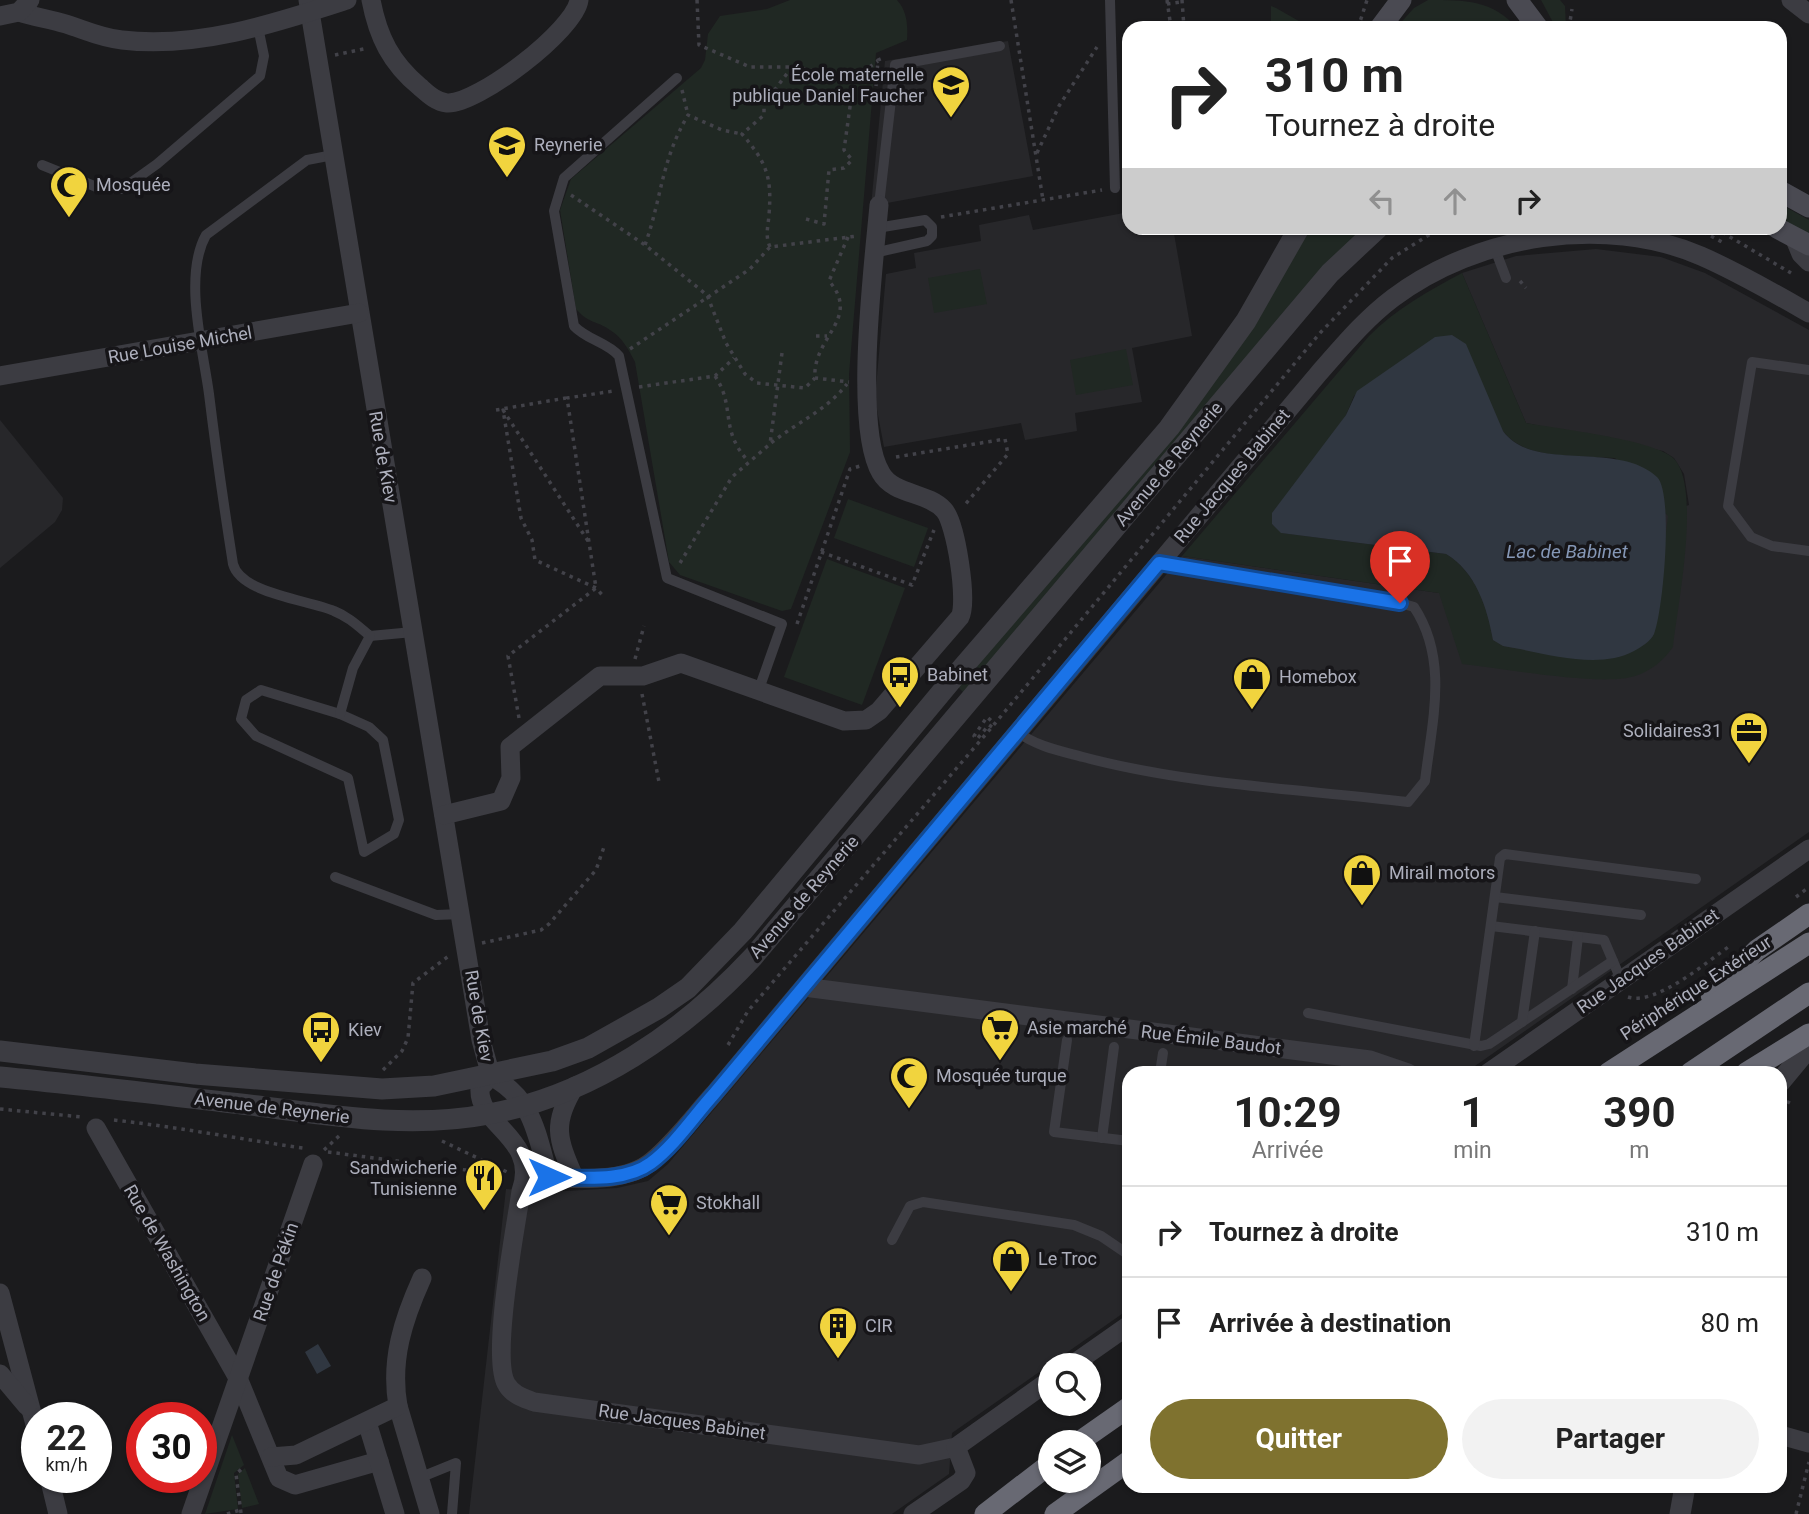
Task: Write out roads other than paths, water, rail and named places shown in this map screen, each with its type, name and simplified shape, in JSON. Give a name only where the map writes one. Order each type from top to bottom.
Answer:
[{"type":"highway","points":[[1686,1020],[1757,950],[1809,914]]},
{"type":"highway","name":"Périphérique Extérieur","points":[[1618,1066],[1809,943]]},
{"type":"highway","points":[[1700,1066],[1809,993]]},
{"type":"highway","points":[[1757,1066],[1809,1034]]},
{"type":"highway","points":[[1096,1430],[1122,1412]]},
{"type":"highway","points":[[1055,1514],[1122,1466]]},
{"type":"highway","points":[[985,1514],[1038,1473]]},
{"type":"main road","points":[[1385,21],[1399,1]]},
{"type":"main road","points":[[1520,2],[1533,21]]},
{"type":"main road","points":[[1787,195],[1809,207]]},
{"type":"street","points":[[39,0],[46,10],[64,23]]},
{"type":"street","points":[[16,9],[64,23],[94,36],[158,42],[189,40],[258,27],[309,6],[347,0]]},
{"type":"street","points":[[371,0],[384,44],[393,62],[432,97],[446,103],[463,101],[544,48],[577,12],[579,0]]},
{"type":"street","points":[[1791,0],[1809,14]]},
{"type":"street","name":"Rue de Kiev","points":[[309,6],[481,1040],[491,1076]]},
{"type":"street","points":[[444,815],[501,801],[511,778],[510,747],[600,676],[639,677],[681,663],[844,721],[866,720],[876,714],[964,610],[944,522],[944,509],[882,476],[875,461],[857,383],[879,205]]},
{"type":"street","name":"Avenue de Reynerie","points":[[0,1051],[195,1074],[382,1089],[434,1086],[491,1076],[576,1052],[627,1028],[688,988],[716,961],[1169,428],[1246,321],[1295,235]]},
{"type":"street","name":"Avenue de Reynerie","points":[[0,1077],[349,1118],[435,1121],[489,1114],[527,1105],[617,1066],[688,1019],[734,977],[971,701],[1330,273],[1371,235]]},
{"type":"street","name":"Rue Jacques Babinet","points":[[526,1178],[609,1177],[651,1163],[804,987],[1159,563],[1362,326],[1392,299],[1419,281],[1468,257],[1531,240],[1572,235]]},
{"type":"street","name":"Rue Jacques Babinet","points":[[1591,235],[1645,240],[1700,255],[1809,313]]},
{"type":"street","points":[[1793,237],[1805,270]]},
{"type":"street","name":"Rue Louise Michel","points":[[0,376],[359,313]]},
{"type":"street","name":"Rue Jacques Babinet","points":[[1498,1066],[1809,849]]},
{"type":"street","name":"Rue Émile Baudot","points":[[804,987],[1370,1060],[1388,1066]]},
{"type":"street","points":[[1787,1074],[1809,1047]]},
{"type":"street","points":[[489,1114],[480,1097],[480,1088],[491,1076],[511,1087],[527,1105],[549,1177]]},
{"type":"street","points":[[574,1177],[563,1152],[557,1128],[561,1108],[575,1086]]},
{"type":"street","name":"Rue Jacques Babinet","points":[[489,1114],[518,1147],[526,1178],[516,1230],[500,1352],[507,1386],[518,1396],[534,1402],[919,1455],[956,1447],[1038,1389]]},
{"type":"street","name":"Rue de Washington","points":[[97,1121],[238,1378],[279,1478],[295,1485],[379,1461]]},
{"type":"street","name":"Rue de Pékin","points":[[191,1514],[315,1155]]},
{"type":"street","points":[[422,1278],[404,1317],[393,1377],[398,1406],[430,1514]]},
{"type":"street","points":[[2,1302],[29,1402]]},
{"type":"street","points":[[1089,1353],[1122,1330]]},
{"type":"street","points":[[0,1374],[23,1402]]},
{"type":"street","points":[[271,1457],[296,1455],[398,1406]]},
{"type":"street","points":[[367,1422],[395,1514]]},
{"type":"street","points":[[1787,1437],[1809,1443]]},
{"type":"street","points":[[913,1514],[961,1481],[966,1473],[956,1447]]},
{"type":"street","points":[[52,1493],[58,1514]]},
{"type":"street","points":[[1680,1514],[1684,1493]]},
{"type":"lane","points":[[1110,0],[1113,23],[1115,188]]},
{"type":"lane","points":[[42,165],[99,188],[122,189],[158,164],[260,76],[264,55],[258,27]]},
{"type":"lane","points":[[879,205],[895,65],[1000,46]]},
{"type":"lane","points":[[677,78],[564,178],[554,211],[574,326],[582,334],[613,349],[620,356],[667,578],[782,624],[759,690]]},
{"type":"lane","points":[[333,155],[307,160],[206,235],[199,248],[196,267],[200,342],[236,574],[244,581],[292,599],[331,609],[348,617],[370,636],[413,632]]},
{"type":"lane","points":[[925,220],[932,227],[932,236],[927,241],[876,238],[925,220]]},
{"type":"lane","points":[[1496,249],[1506,278]]},
{"type":"lane","points":[[1809,370],[1752,362],[1728,510],[1751,537],[1772,546],[1809,551]]},
{"type":"lane","points":[[1018,732],[1026,738],[1060,751],[1154,771],[1408,802],[1417,793],[1425,781],[1437,666],[1428,628],[1414,607],[1387,599],[1159,563]]},
{"type":"lane","points":[[340,714],[353,668],[370,636]]},
{"type":"lane","points":[[261,690],[340,714],[369,727],[383,740],[399,820],[394,834],[364,852],[348,778],[256,736],[241,719],[246,700],[261,690]]},
{"type":"lane","points":[[1474,1046],[1500,858],[1505,854],[1696,879]]},
{"type":"lane","points":[[335,877],[436,915],[461,914]]},
{"type":"lane","points":[[1494,897],[1641,915]]},
{"type":"lane","points":[[1491,926],[1604,940],[1613,961],[1617,983]]},
{"type":"lane","points":[[1522,1022],[1535,931]]},
{"type":"lane","points":[[1572,989],[1578,936]]},
{"type":"lane","points":[[1308,1013],[1474,1046],[1489,1044],[1613,961]]},
{"type":"lane","points":[[1067,1041],[1054,1132],[1122,1140]]},
{"type":"lane","points":[[1102,1138],[1114,1046]]},
{"type":"lane","points":[[1161,1066],[1163,1053]]},
{"type":"lane","points":[[892,1241],[909,1206],[923,1202],[1074,1225],[1101,1236],[1122,1250]]},
{"type":"lane","points":[[419,1478],[456,1463],[452,1514]]},
{"type":"water","name":"Lac de Babinet","points":[[1452,335],[1466,344],[1503,431],[1517,444],[1534,451],[1621,460],[1640,466],[1657,477],[1662,487],[1666,528],[1661,602],[1654,634],[1637,649],[1619,657],[1587,660],[1503,646],[1493,640],[1483,603],[1472,580],[1465,570],[1446,554],[1281,533],[1272,524],[1272,513],[1346,415],[1357,391],[1435,337]]},
{"type":"water","points":[[318,1344],[331,1366],[317,1374],[305,1352]]},
{"type":"place","name":"École maternelle publique Daniel Faucher","points":[[951,119]]},
{"type":"place","name":"Reynerie","points":[[507,179]]},
{"type":"place","name":"Mosquée","points":[[69,219]]},
{"type":"place","name":"Babinet","points":[[900,709]]},
{"type":"place","name":"Homebox","points":[[1252,711]]},
{"type":"place","name":"Solidaires31","points":[[1749,765]]},
{"type":"place","name":"Mirail motors","points":[[1362,907]]},
{"type":"place","name":"Asie marché","points":[[1000,1062]]},
{"type":"place","name":"Kiev","points":[[321,1064]]},
{"type":"place","name":"Mosquée turque","points":[[909,1110]]},
{"type":"place","name":"Sandwicherie Tunisienne","points":[[484,1212]]},
{"type":"place","name":"Stokhall","points":[[669,1237]]},
{"type":"place","name":"Le Troc","points":[[1011,1293]]},
{"type":"place","name":"CIR","points":[[838,1360]]}]
